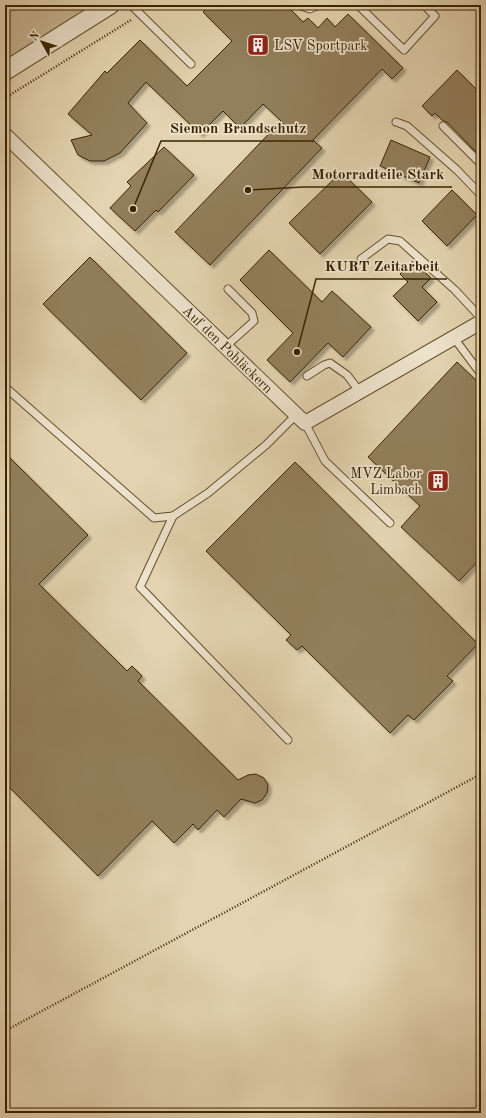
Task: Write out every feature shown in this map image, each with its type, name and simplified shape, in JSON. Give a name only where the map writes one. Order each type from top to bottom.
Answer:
[{"type":"street","points":[[5,71],[110,5]]},
{"type":"street","name":"Auf den Pohläckern","points":[[5,135],[301,419]]},
{"type":"street","points":[[301,419],[360,392],[481,322]]},
{"type":"lane","points":[[131,5],[191,64]]},
{"type":"lane","points":[[298,5],[310,9],[319,5]]},
{"type":"lane","points":[[358,5],[404,50],[436,16],[424,5]]},
{"type":"lane","points":[[396,122],[407,126],[457,170],[481,195]]},
{"type":"lane","points":[[443,126],[481,164]]},
{"type":"lane","points":[[361,259],[388,239],[400,241],[455,290],[481,318]]},
{"type":"lane","points":[[226,347],[254,322],[252,313],[228,289]]},
{"type":"lane","points":[[454,338],[481,374]]},
{"type":"lane","points":[[307,376],[324,365],[330,364],[347,375],[360,392]]},
{"type":"lane","points":[[5,387],[154,518],[172,516],[208,493],[266,445],[301,419],[325,461],[390,523]]},
{"type":"lane","points":[[172,516],[140,587],[288,740]]},
{"type":"path","points":[[5,98],[155,5]]},
{"type":"path","points":[[5,1031],[481,774]]},
{"type":"shaded area","points":[[9,5],[93,5],[5,60],[5,7]]},
{"type":"building","points":[[210,5],[286,5],[303,22],[308,18],[318,28],[327,18],[335,27],[348,14],[403,68],[392,79],[382,69],[313,140],[322,148],[210,265],[175,232],[281,121],[263,104],[240,128],[223,111],[200,134],[146,82],[128,103],[147,123],[120,153],[104,161],[90,161],[78,155],[71,140],[92,135],[68,114],[105,71],[107,73],[140,40],[187,86],[232,41],[203,12]]},
{"type":"building","points":[[457,70],[481,94],[481,157],[447,122],[443,121],[435,113],[432,116],[422,106]]},
{"type":"building","points":[[391,140],[430,157],[419,183],[380,166]]},
{"type":"building","points":[[164,147],[194,175],[158,212],[156,210],[135,231],[110,208],[131,186],[127,182]]},
{"type":"building","points":[[341,172],[372,202],[320,254],[289,223]]},
{"type":"building","points":[[452,190],[477,215],[447,246],[422,221]]},
{"type":"building","points":[[269,250],[322,302],[332,291],[371,327],[343,357],[328,343],[290,382],[267,360],[293,333],[240,280]]},
{"type":"building","points":[[90,257],[187,353],[141,400],[43,304]]},
{"type":"building","points":[[413,261],[431,278],[422,287],[437,302],[418,321],[393,296],[408,282],[400,274]]},
{"type":"building","name":"MVZ Labor Limbach","points":[[457,362],[481,385],[481,558],[459,581],[401,527],[420,506],[368,457]]},
{"type":"building","points":[[5,453],[88,535],[39,584],[127,671],[132,666],[142,676],[138,681],[238,780],[248,775],[256,774],[264,778],[268,785],[267,793],[262,800],[255,803],[241,799],[224,817],[217,810],[198,830],[193,824],[174,843],[152,821],[98,876],[5,783]]},
{"type":"building","points":[[295,462],[478,644],[447,676],[453,681],[414,720],[408,715],[390,733],[302,646],[297,650],[286,640],[291,635],[206,551]]},
{"type":"place","name":"LSV Sportpark","points":[[258,45]]},
{"type":"place","name":"Motorradteile Stark","points":[[248,190]]},
{"type":"place","name":"Siemon Brandschutz","points":[[133,209]]},
{"type":"place","name":"KURT Zeitarbeit","points":[[297,352]]},
{"type":"place","name":"MVZ Labor Limbach","points":[[438,481]]}]
